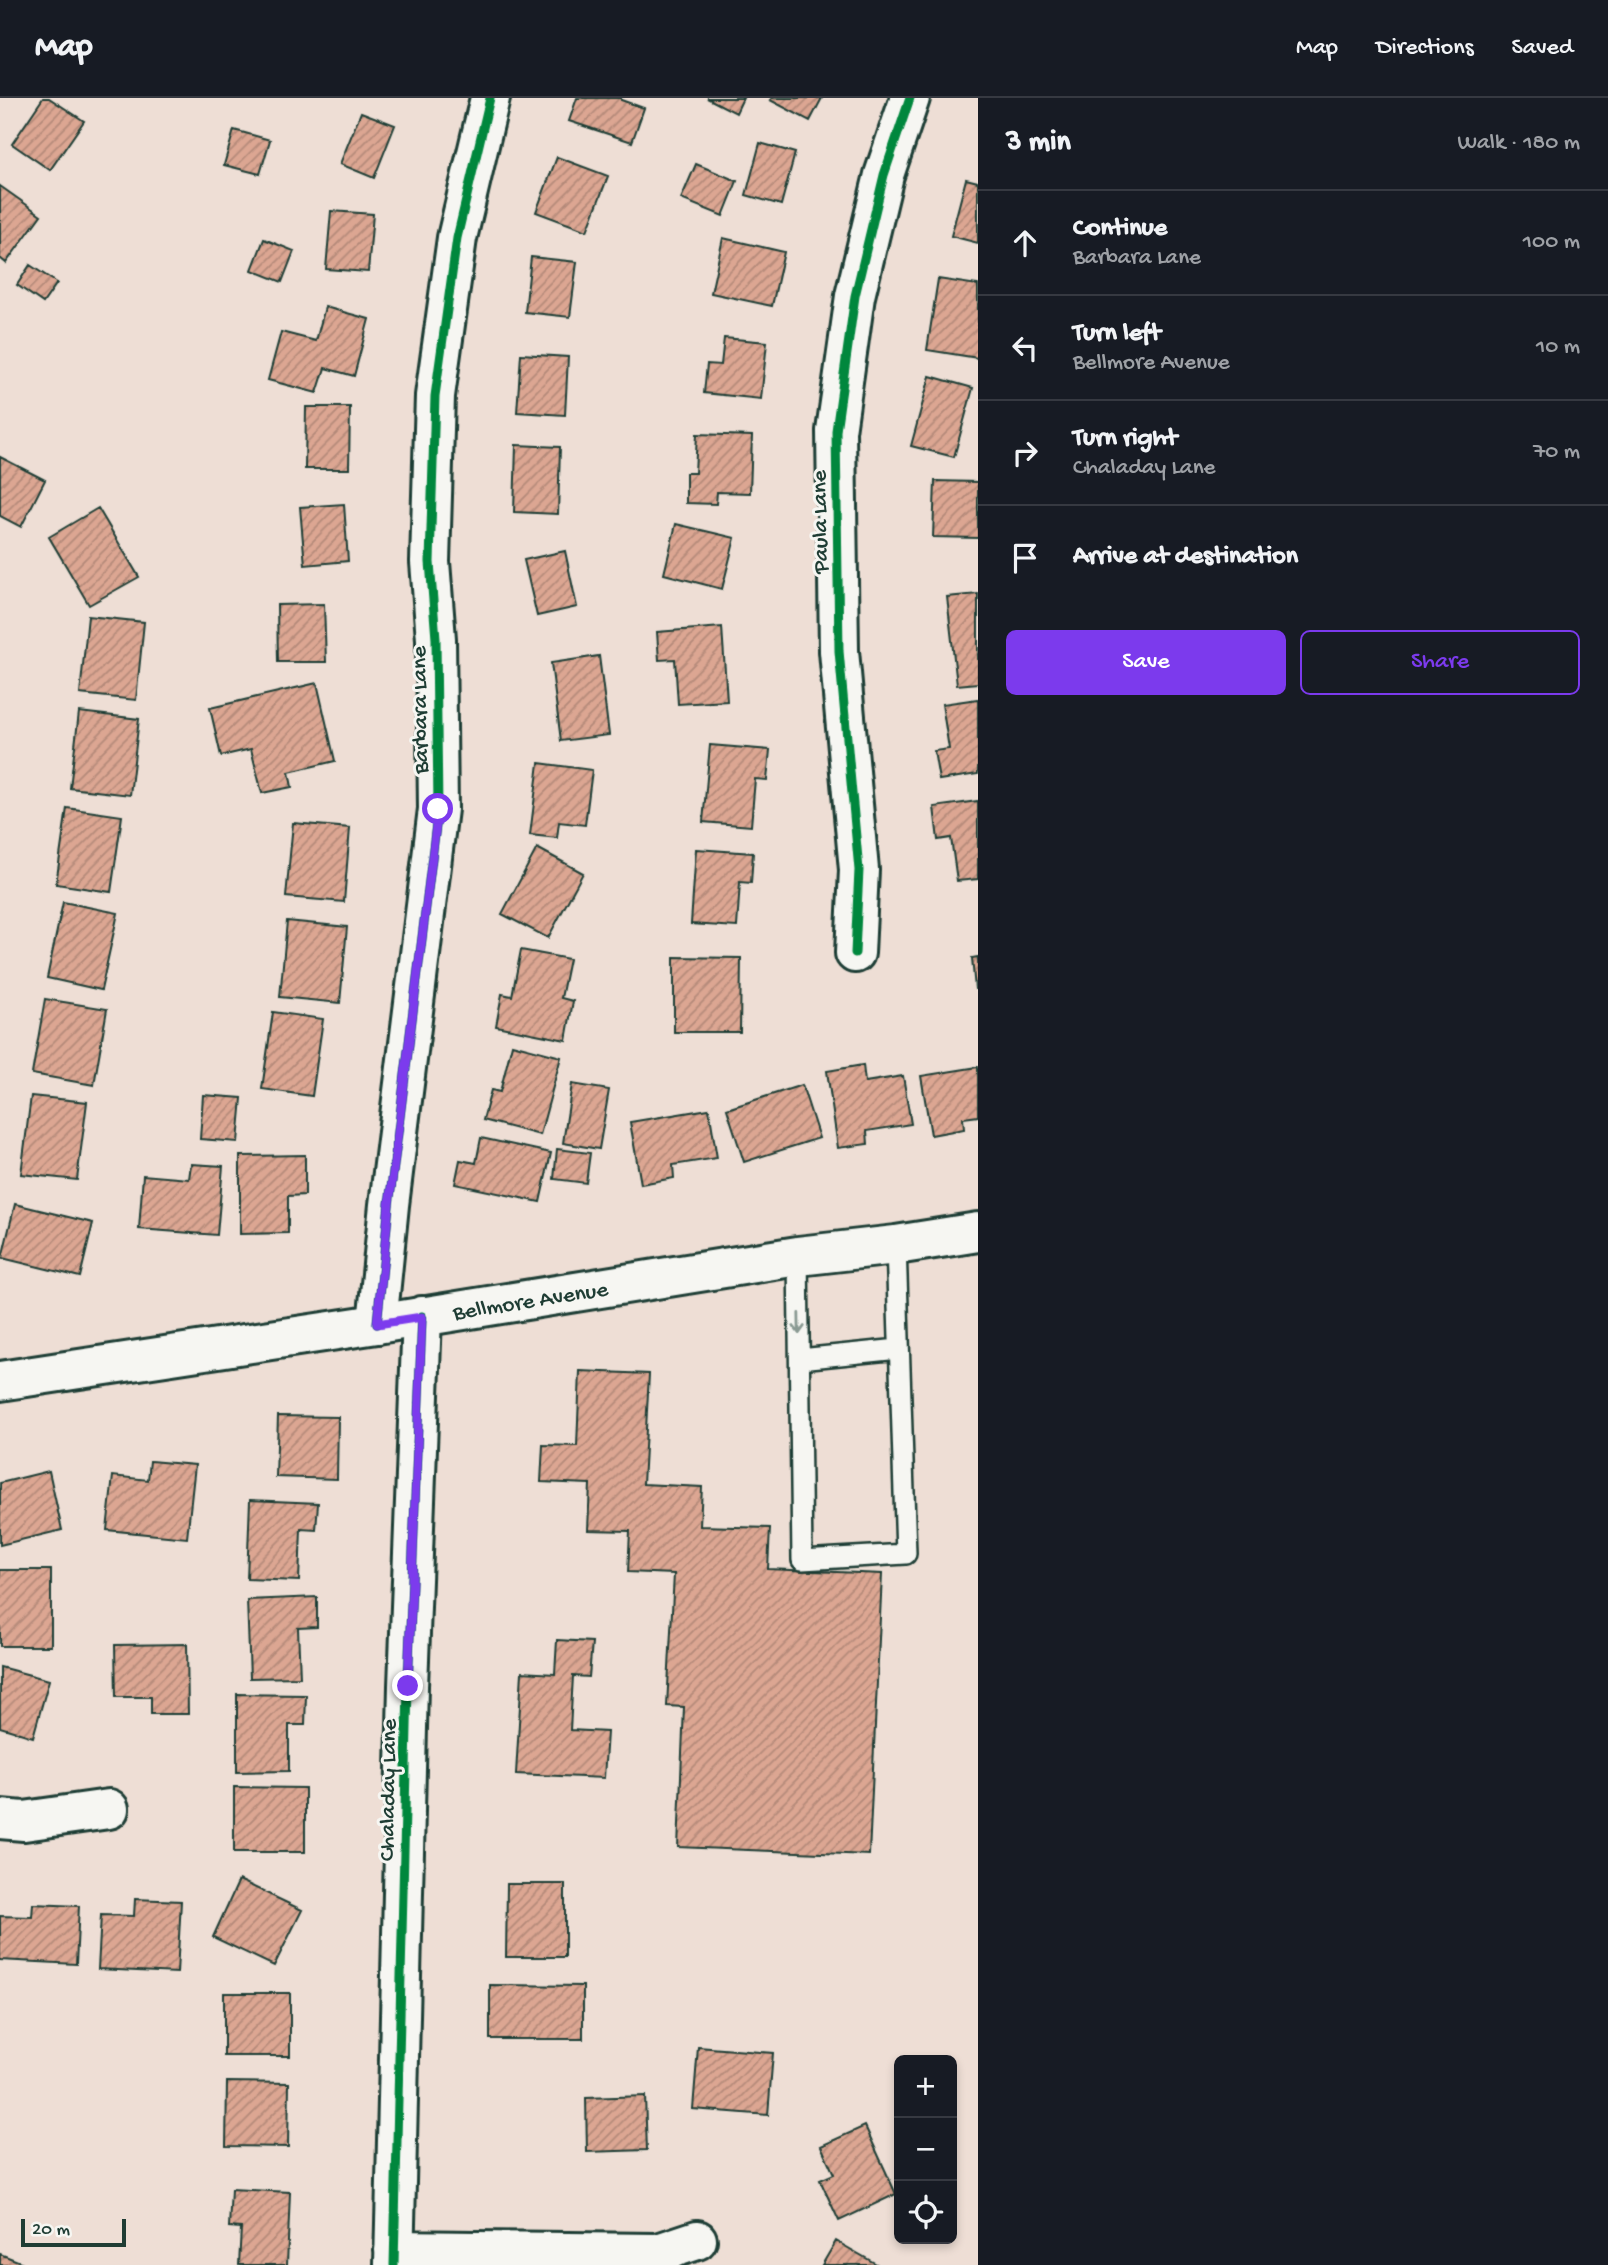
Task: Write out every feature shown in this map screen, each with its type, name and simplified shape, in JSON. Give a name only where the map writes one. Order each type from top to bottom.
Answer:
[{"type":"street","name":"Barbara Lane","points":[[377,1324],[438,809],[436,639],[430,562],[435,396],[457,238],[490,98]]},
{"type":"street","name":"Paula Lane","points":[[855,953],[859,870],[839,651],[836,431],[855,296],[884,175],[910,98]]},
{"type":"street","name":"Bellmore Avenue","points":[[0,1381],[799,1256],[978,1232]]},
{"type":"street","name":"Chaladay Lane","points":[[394,2257],[408,1686],[422,1317]]},
{"type":"street","points":[[0,1819],[24,1821],[109,1809]]},
{"type":"street","points":[[394,2257],[658,2253],[697,2240]]},
{"type":"lane","points":[[799,1256],[802,1560],[906,1554],[895,1245]]},
{"type":"lane","points":[[800,1359],[899,1349]]},
{"type":"building","points":[[43,98],[49,98],[84,121],[50,170],[12,144]]},
{"type":"building","points":[[577,98],[621,98],[644,108],[632,142],[569,121]]},
{"type":"building","points":[[707,98],[743,98],[736,113]]},
{"type":"building","points":[[822,98],[810,121],[770,100]]},
{"type":"building","points":[[361,112],[395,125],[374,178],[340,164]]},
{"type":"building","points":[[234,130],[270,140],[260,174],[224,165]]},
{"type":"building","points":[[760,143],[795,153],[781,205],[746,195]]},
{"type":"building","points":[[557,157],[608,176],[587,231],[536,212]]},
{"type":"building","points":[[696,164],[737,181],[723,216],[681,199]]},
{"type":"building","points":[[966,179],[978,182],[978,243],[951,236]]},
{"type":"building","points":[[0,186],[41,215],[6,263],[0,258]]},
{"type":"building","points":[[331,211],[373,214],[368,272],[326,269]]},
{"type":"building","points":[[723,238],[784,252],[772,306],[711,293]]},
{"type":"building","points":[[264,239],[294,251],[282,282],[252,270]]},
{"type":"building","points":[[531,257],[577,262],[570,317],[525,312]]},
{"type":"building","points":[[30,265],[57,283],[43,303],[17,285]]},
{"type":"building","points":[[938,279],[978,285],[978,358],[927,350]]},
{"type":"building","points":[[325,307],[369,319],[354,376],[325,368],[317,393],[268,380],[281,332],[316,341]]},
{"type":"building","points":[[724,338],[767,342],[761,399],[704,393],[707,364],[721,365]]},
{"type":"building","points":[[521,354],[568,357],[565,415],[517,412]]},
{"type":"building","points":[[930,376],[973,388],[954,457],[911,446]]},
{"type":"building","points":[[306,407],[350,407],[349,469],[305,469]]},
{"type":"building","points":[[697,434],[752,436],[750,493],[717,492],[716,504],[686,503],[686,473],[695,473]]},
{"type":"building","points":[[516,445],[560,447],[558,514],[514,512]]},
{"type":"building","points":[[0,457],[45,480],[21,527],[0,516]]},
{"type":"building","points":[[935,481],[978,482],[978,538],[933,537]]},
{"type":"building","points":[[344,504],[348,561],[305,565],[300,507]]},
{"type":"building","points":[[98,508],[139,577],[89,605],[49,537]]},
{"type":"building","points":[[676,524],[735,538],[722,589],[664,574]]},
{"type":"building","points":[[565,551],[577,607],[537,616],[524,560]]},
{"type":"building","points":[[978,594],[978,683],[957,685],[947,597]]},
{"type":"building","points":[[324,604],[326,662],[278,662],[277,605]]},
{"type":"building","points":[[88,616],[144,622],[136,700],[80,694]]},
{"type":"building","points":[[722,627],[727,701],[678,704],[675,659],[659,660],[657,632]]},
{"type":"building","points":[[599,656],[609,735],[561,741],[551,663]]},
{"type":"building","points":[[317,683],[335,761],[289,772],[292,787],[262,793],[251,749],[221,756],[210,708]]},
{"type":"building","points":[[978,699],[978,774],[939,780],[934,751],[949,749],[942,704]]},
{"type":"building","points":[[79,712],[139,719],[130,795],[70,788]]},
{"type":"building","points":[[710,745],[770,750],[767,780],[755,779],[751,826],[703,822]]},
{"type":"building","points":[[539,763],[592,770],[585,825],[559,822],[557,838],[530,835]]},
{"type":"building","points":[[978,801],[978,879],[957,881],[951,838],[938,840],[934,807]]},
{"type":"building","points":[[67,808],[122,816],[111,892],[56,884]]},
{"type":"building","points":[[293,823],[350,828],[344,902],[286,897]]},
{"type":"building","points":[[537,848],[583,873],[548,938],[502,914]]},
{"type":"building","points":[[696,849],[753,853],[751,883],[740,882],[737,927],[691,924]]},
{"type":"building","points":[[63,902],[118,913],[101,990],[47,978]]},
{"type":"building","points":[[287,921],[347,927],[340,1003],[280,997]]},
{"type":"building","points":[[521,950],[569,959],[561,998],[573,1001],[566,1040],[496,1026],[502,994],[512,996]]},
{"type":"building","points":[[674,957],[741,958],[740,1032],[674,1032]]},
{"type":"building","points":[[978,957],[978,989],[975,989],[972,958]]},
{"type":"building","points":[[45,999],[107,1009],[94,1085],[32,1074]]},
{"type":"building","points":[[273,1012],[323,1019],[312,1096],[262,1089]]},
{"type":"building","points":[[512,1044],[561,1057],[540,1135],[483,1120],[491,1090],[500,1092]]},
{"type":"building","points":[[863,1065],[865,1082],[903,1076],[911,1124],[867,1131],[868,1144],[838,1148],[827,1071]]},
{"type":"building","points":[[978,1067],[978,1116],[963,1118],[964,1129],[931,1135],[921,1076]]},
{"type":"building","points":[[572,1084],[609,1090],[599,1149],[563,1143]]},
{"type":"building","points":[[802,1085],[819,1138],[744,1162],[727,1109]]},
{"type":"building","points":[[203,1095],[242,1098],[238,1142],[200,1139]]},
{"type":"building","points":[[31,1096],[87,1102],[77,1180],[21,1174]]},
{"type":"building","points":[[709,1109],[717,1158],[673,1165],[674,1178],[641,1184],[630,1122]]},
{"type":"building","points":[[481,1138],[551,1153],[540,1202],[455,1184],[460,1160],[476,1163]]},
{"type":"building","points":[[557,1149],[590,1153],[586,1183],[554,1179]]},
{"type":"building","points":[[305,1155],[305,1195],[288,1196],[288,1233],[240,1234],[240,1156]]},
{"type":"building","points":[[191,1164],[223,1166],[217,1235],[139,1229],[143,1175],[189,1179]]},
{"type":"building","points":[[15,1204],[93,1223],[80,1277],[2,1258]]},
{"type":"building","points":[[580,1371],[649,1374],[643,1484],[702,1487],[700,1526],[770,1528],[768,1569],[882,1574],[869,1855],[678,1847],[684,1707],[667,1706],[674,1574],[628,1572],[630,1531],[588,1530],[590,1484],[541,1482],[543,1445],[577,1446]]},
{"type":"building","points":[[278,1416],[338,1417],[337,1479],[276,1477]]},
{"type":"building","points":[[150,1461],[195,1465],[187,1538],[107,1530],[113,1476],[148,1480]]},
{"type":"building","points":[[49,1471],[62,1530],[0,1545],[0,1483]]},
{"type":"building","points":[[250,1500],[318,1503],[316,1530],[301,1529],[299,1581],[247,1579]]},
{"type":"building","points":[[0,1570],[51,1570],[51,1646],[0,1646]]},
{"type":"building","points":[[317,1597],[317,1627],[298,1628],[300,1677],[250,1678],[247,1600]]},
{"type":"building","points":[[557,1640],[592,1642],[589,1677],[573,1676],[570,1730],[607,1732],[604,1778],[516,1774],[522,1672],[555,1674]]},
{"type":"building","points":[[187,1644],[188,1714],[151,1714],[151,1697],[116,1697],[115,1645]]},
{"type":"building","points":[[0,1667],[49,1680],[33,1737],[0,1727]]},
{"type":"building","points":[[237,1694],[306,1695],[305,1725],[289,1725],[289,1771],[237,1772]]},
{"type":"building","points":[[234,1787],[305,1788],[305,1852],[234,1852]]},
{"type":"building","points":[[239,1880],[302,1910],[274,1966],[213,1937]]},
{"type":"building","points":[[507,1884],[565,1884],[565,1957],[506,1957]]},
{"type":"building","points":[[135,1899],[181,1901],[177,1973],[98,1969],[101,1915],[134,1916]]},
{"type":"building","points":[[33,1904],[79,1906],[76,1964],[0,1960],[0,1916],[32,1917]]},
{"type":"building","points":[[490,1985],[583,1986],[583,2039],[490,2039]]},
{"type":"building","points":[[224,1993],[290,1993],[290,2056],[224,2056]]},
{"type":"building","points":[[698,2047],[773,2053],[768,2115],[693,2109]]},
{"type":"building","points":[[227,2082],[289,2083],[288,2147],[226,2146]]},
{"type":"building","points":[[645,2096],[647,2150],[587,2152],[586,2098]]},
{"type":"building","points":[[865,2126],[894,2195],[839,2221],[820,2180],[834,2174],[821,2146]]},
{"type":"building","points":[[231,2189],[290,2192],[287,2265],[239,2265],[241,2228],[229,2227]]},
{"type":"building","points":[[836,2241],[878,2265],[822,2265]]},
{"type":"building","points":[[0,2254],[28,2265],[0,2265]]},
{"type":"cycle path","points":[[377,1324],[438,809],[436,639],[430,562],[435,396],[457,238],[490,98]]},
{"type":"cycle path","points":[[855,953],[859,870],[839,651],[836,431],[855,296],[884,175],[910,98]]},
{"type":"cycle path","points":[[394,2265],[408,1686],[422,1316]]},
{"type":"route","points":[[408,1686],[422,1317],[377,1324],[438,809]]}]
